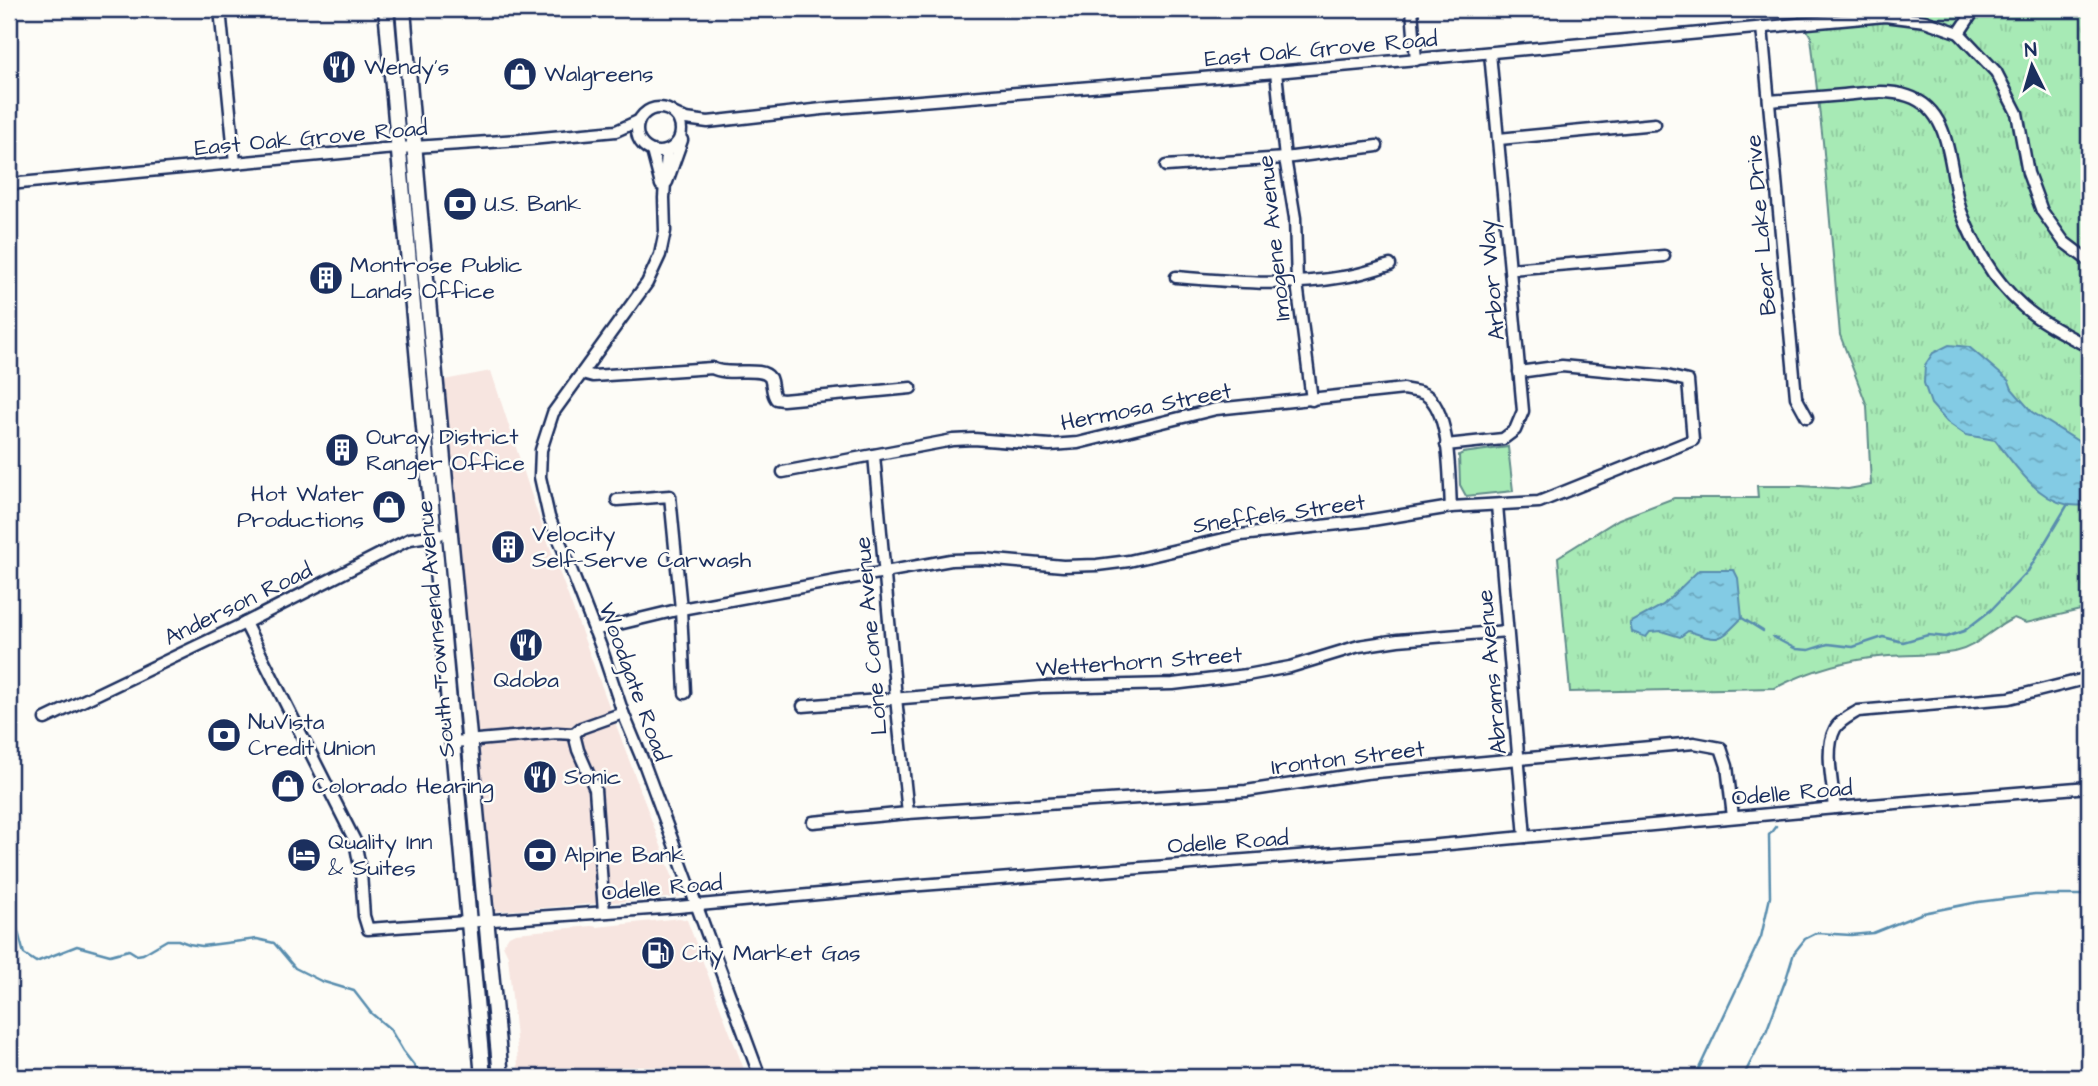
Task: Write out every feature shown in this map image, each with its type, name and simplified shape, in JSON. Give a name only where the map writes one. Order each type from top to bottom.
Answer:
[{"type":"highway","name":"South Townsend Avenue","points":[[386,9],[407,148],[450,533],[470,922],[483,1074]]},
{"type":"highway","name":"South Townsend Avenue","points":[[403,9],[407,148],[434,534],[486,920],[501,1073]]},
{"type":"street","points":[[220,9],[235,163]]},
{"type":"street","points":[[1412,9],[1416,60]]},
{"type":"street","points":[[1959,33],[1975,9]]},
{"type":"street","name":"East Oak Grove Road","points":[[673,113],[686,119],[708,122],[885,103],[1416,60],[1885,16],[1925,21],[1959,33],[1996,72],[2017,113],[2028,173],[2042,211],[2064,242],[2089,261]]},
{"type":"street","name":"Bear Lake Drive","points":[[1762,27],[1796,397],[1807,417]]},
{"type":"street","name":"Arbor Way","points":[[1446,445],[1503,439],[1515,430],[1523,411],[1490,53]]},
{"type":"street","name":"Imogene Avenue","points":[[1276,72],[1285,158],[1295,218],[1297,283],[1312,400]]},
{"type":"street","points":[[1769,101],[1885,91],[1910,96],[1931,109],[1944,132],[1961,210],[1975,244],[1993,273],[2018,304],[2044,324],[2089,347]]},
{"type":"street","points":[[661,109],[673,113],[684,133],[667,151],[652,152],[647,149],[637,135],[638,121],[642,115],[649,110],[661,109]]},
{"type":"street","name":"East Oak Grove Road","points":[[9,184],[407,148],[520,141],[616,131],[638,121]]},
{"type":"street","name":"East Oak Grove Road","points":[[684,133],[708,122]]},
{"type":"street","points":[[1499,139],[1655,124]]},
{"type":"street","name":"East Oak Grove Road","points":[[616,131],[639,141]]},
{"type":"street","name":"Woodgate Road","points":[[665,185],[684,133]]},
{"type":"street","points":[[1166,166],[1285,158],[1377,146]]},
{"type":"street","name":"Woodgate Road","points":[[667,151],[665,231],[660,255],[647,283],[561,399],[547,426],[541,450],[540,477],[549,517],[594,630],[760,1077]]},
{"type":"street","name":"Woodgate Road","points":[[652,152],[664,198]]},
{"type":"street","points":[[1511,269],[1664,256]]},
{"type":"street","points":[[1176,277],[1242,283],[1297,283],[1345,277],[1390,265]]},
{"type":"street","name":"Sneffels Street","points":[[594,630],[681,609],[951,560],[984,559],[1063,566],[1097,565],[1129,561],[1241,535],[1367,521],[1451,507],[1539,502],[1693,440],[1688,381],[1667,376],[1562,366],[1519,372]]},
{"type":"street","points":[[582,373],[593,376],[712,368],[718,372],[757,371],[765,373],[770,379],[772,394],[776,399],[783,400],[911,388]]},
{"type":"street","name":"Hermosa Street","points":[[783,472],[953,440],[1050,445],[1079,443],[1216,409],[1405,389],[1426,394],[1436,406],[1443,421],[1446,445]]},
{"type":"street","points":[[1446,445],[1451,507]]},
{"type":"street","name":"Lone Cone Avenue","points":[[874,455],[908,813]]},
{"type":"street","points":[[617,500],[670,496],[681,609],[685,693]]},
{"type":"street","name":"Abrams Avenue","points":[[1497,505],[1525,837]]},
{"type":"street","name":"Anderson Road","points":[[45,719],[245,623],[410,539],[450,533]]},
{"type":"street","name":"Odelle Road","points":[[245,623],[355,841],[368,929],[1525,837],[2089,787]]},
{"type":"street","name":"Wetterhorn Street","points":[[803,706],[1042,687],[1173,684],[1290,667],[1359,646],[1507,631]]},
{"type":"street","points":[[1835,808],[1829,753],[1835,728],[1857,711],[2010,698],[2089,678]]},
{"type":"street","points":[[461,741],[574,734],[623,713]]},
{"type":"street","points":[[574,734],[595,789],[604,912]]},
{"type":"street","name":"Ironton Street","points":[[813,822],[908,813],[1246,791],[1366,773],[1694,743],[1721,748],[1727,766],[1733,817]]},
{"type":"shaded area","points":[[491,371],[537,512],[680,897],[491,912],[444,380]]},
{"type":"shaded area","points":[[680,918],[687,920],[747,1077],[514,1077],[518,1069],[517,1049],[508,956],[503,945],[509,936],[515,933]]},
{"type":"green space","points":[[1795,9],[2089,9],[2089,608],[2026,623],[2014,618],[1963,650],[1889,656],[1830,666],[1775,688],[1570,692],[1558,557],[1619,519],[1674,498],[1758,498],[1757,486],[1848,489],[1871,485],[1867,406],[1840,335],[1811,37]]},
{"type":"green space","points":[[1508,447],[1513,491],[1466,496],[1460,485],[1459,455]]},
{"type":"water","points":[[1949,345],[1969,347],[2009,381],[2012,389],[2032,412],[2084,445],[2089,456],[2089,500],[2085,505],[2070,505],[2044,494],[2023,474],[1995,440],[1966,435],[1947,422],[1931,404],[1924,383],[1925,365],[1933,353]]},
{"type":"water","points":[[1699,570],[1734,570],[1738,578],[1742,618],[1728,632],[1713,638],[1688,631],[1680,637],[1661,631],[1650,632],[1646,637],[1632,632],[1630,623],[1663,605]]},
{"type":"waterway","points":[[1773,637],[1796,649],[1809,650],[1828,644],[1853,647],[1883,637],[1903,642],[1928,635],[1946,637],[1964,631],[1991,610],[2028,571],[2068,504]]},
{"type":"waterway","points":[[1742,618],[1763,631]]},
{"type":"waterway","points":[[1695,1077],[1761,937],[1770,897],[1769,835],[1776,826]]},
{"type":"waterway","points":[[1743,1077],[1766,1032],[1794,953],[1805,939],[1817,933],[1873,933],[1923,913],[1978,902],[2035,895],[2089,895]]},
{"type":"waterway","points":[[9,898],[24,954],[36,962],[77,946],[110,955],[129,950],[137,955],[167,940],[202,946],[257,939],[274,943],[295,968],[321,981],[354,991],[371,1013],[390,1029],[423,1077]]},
{"type":"place","name":"Wendy's","points":[[339,67]]},
{"type":"place","name":"Walgreens","points":[[520,74]]},
{"type":"place","name":"U.S. Bank","points":[[460,204]]},
{"type":"place","name":"Montrose Public Lands Office","points":[[326,278]]},
{"type":"place","name":"Ouray District Ranger Office","points":[[342,450]]},
{"type":"place","name":"Hot Water Productions","points":[[389,507]]},
{"type":"place","name":"Velocity Self-Serve Carwash","points":[[508,547]]},
{"type":"place","name":"Qdoba","points":[[526,645]]},
{"type":"place","name":"NuVista Credit Union","points":[[224,735]]},
{"type":"place","name":"Sonic","points":[[540,777]]},
{"type":"place","name":"Colorado Hearing","points":[[288,786]]},
{"type":"place","name":"Quality Inn & Suites","points":[[304,855]]},
{"type":"place","name":"Alpine Bank","points":[[540,855]]},
{"type":"place","name":"City Market Gas","points":[[658,953]]}]
